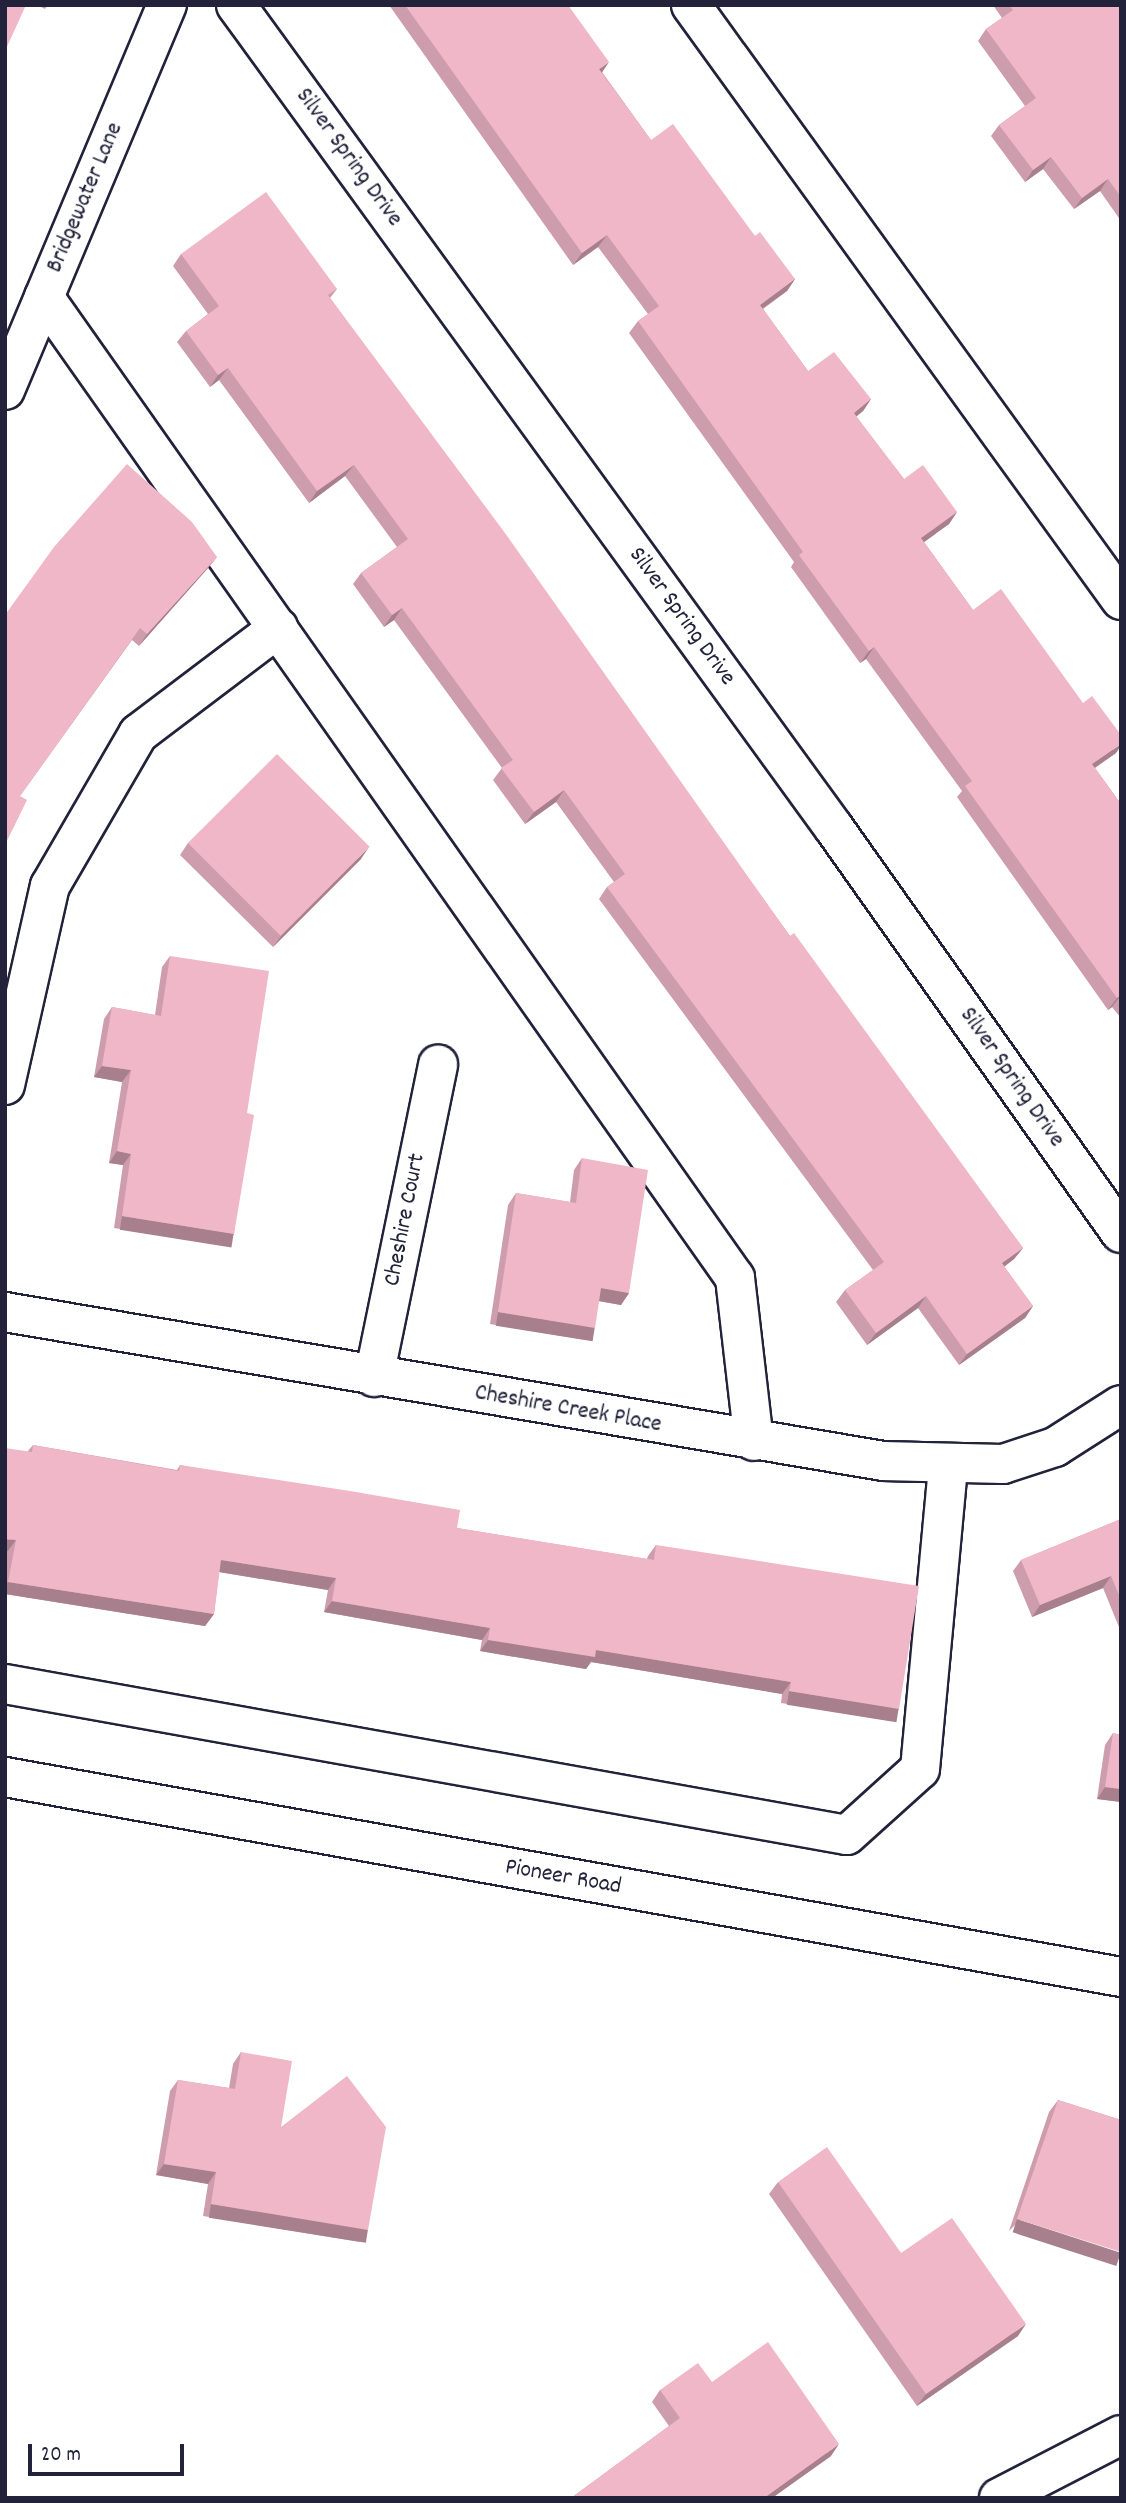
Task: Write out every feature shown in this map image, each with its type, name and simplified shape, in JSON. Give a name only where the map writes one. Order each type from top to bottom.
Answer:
[{"type":"street","name":"Bridgewater Lane","points":[[5,390],[167,5]]},
{"type":"street","name":"Silver Spring Drive","points":[[236,5],[834,828],[1121,1233]]},
{"type":"street","points":[[691,5],[1121,600]]},
{"type":"street","points":[[44,297],[734,1278],[754,1441]]},
{"type":"street","points":[[5,1085],[50,887],[138,734],[278,628]]},
{"type":"street","name":"Cheshire Court","points":[[374,1377],[438,1063]]},
{"type":"street","name":"Cheshire Creek Place","points":[[5,1311],[374,1377],[883,1461],[948,1465],[1003,1464],[1055,1447],[1121,1405]]},
{"type":"street","points":[[5,1684],[847,1835],[920,1769],[948,1465]]},
{"type":"street","name":"Pioneer Road","points":[[5,1777],[1121,1977]]},
{"type":"street","points":[[999,2498],[1121,2435]]},
{"type":"building","points":[[5,5],[26,5],[5,51]]},
{"type":"building","points":[[405,5],[568,5],[609,62],[599,69],[651,140],[673,124],[755,236],[760,232],[795,279],[760,305],[808,371],[834,352],[871,399],[854,413],[904,479],[923,465],[957,512],[921,538],[973,610],[1001,589],[1083,703],[1092,696],[1121,735],[1121,744],[1092,764],[1121,804],[1121,995],[1117,998],[965,786],[972,781],[874,647],[869,651],[799,555],[803,552],[638,321],[659,306],[607,235],[582,253]]},
{"type":"building","points":[[1009,5],[1121,5],[1121,197],[1108,179],[1082,198],[1051,157],[1033,170],[999,125],[1036,98],[986,29],[1013,10]]},
{"type":"building","points":[[266,192],[337,289],[328,295],[505,533],[790,936],[794,933],[1023,1248],[1002,1263],[1033,1306],[967,1354],[926,1296],[876,1333],[845,1290],[884,1262],[607,887],[625,874],[564,790],[534,812],[501,768],[513,760],[402,608],[392,615],[361,573],[408,539],[354,465],[317,491],[228,368],[218,375],[186,331],[219,306],[181,254]]},
{"type":"building","points":[[127,464],[192,522],[217,557],[147,634],[140,628],[20,796],[27,800],[5,845],[5,615],[54,547]]},
{"type":"building","points":[[277,754],[370,847],[281,936],[188,843]]},
{"type":"building","points":[[170,956],[269,971],[247,1113],[254,1115],[234,1234],[122,1216],[131,1154],[117,1151],[131,1070],[102,1066],[112,1007],[161,1016]]},
{"type":"building","points":[[582,1158],[648,1170],[629,1293],[601,1288],[595,1328],[498,1312],[516,1193],[576,1203]]},
{"type":"building","points":[[33,1445],[179,1471],[180,1465],[460,1510],[457,1528],[654,1560],[656,1545],[919,1586],[899,1709],[789,1691],[791,1682],[596,1650],[595,1657],[488,1640],[490,1628],[332,1601],[336,1578],[221,1560],[214,1614],[8,1582],[16,1540],[5,1539],[5,1448],[32,1452]]},
{"type":"building","points":[[1121,1519],[1121,1600],[1111,1576],[1040,1605],[1021,1560]]},
{"type":"building","points":[[1113,1733],[1121,1735],[1121,1789],[1105,1787]]},
{"type":"building","points":[[241,2052],[292,2061],[281,2127],[347,2076],[386,2127],[368,2230],[211,2204],[216,2172],[164,2164],[178,2080],[235,2089]]},
{"type":"building","points":[[1058,2100],[1121,2120],[1121,2252],[1017,2219]]},
{"type":"building","points":[[827,2147],[901,2253],[952,2218],[1026,2324],[926,2394],[778,2182]]},
{"type":"building","points":[[768,2342],[839,2444],[764,2498],[571,2498],[680,2418],[660,2390],[698,2363],[712,2382]]}]
